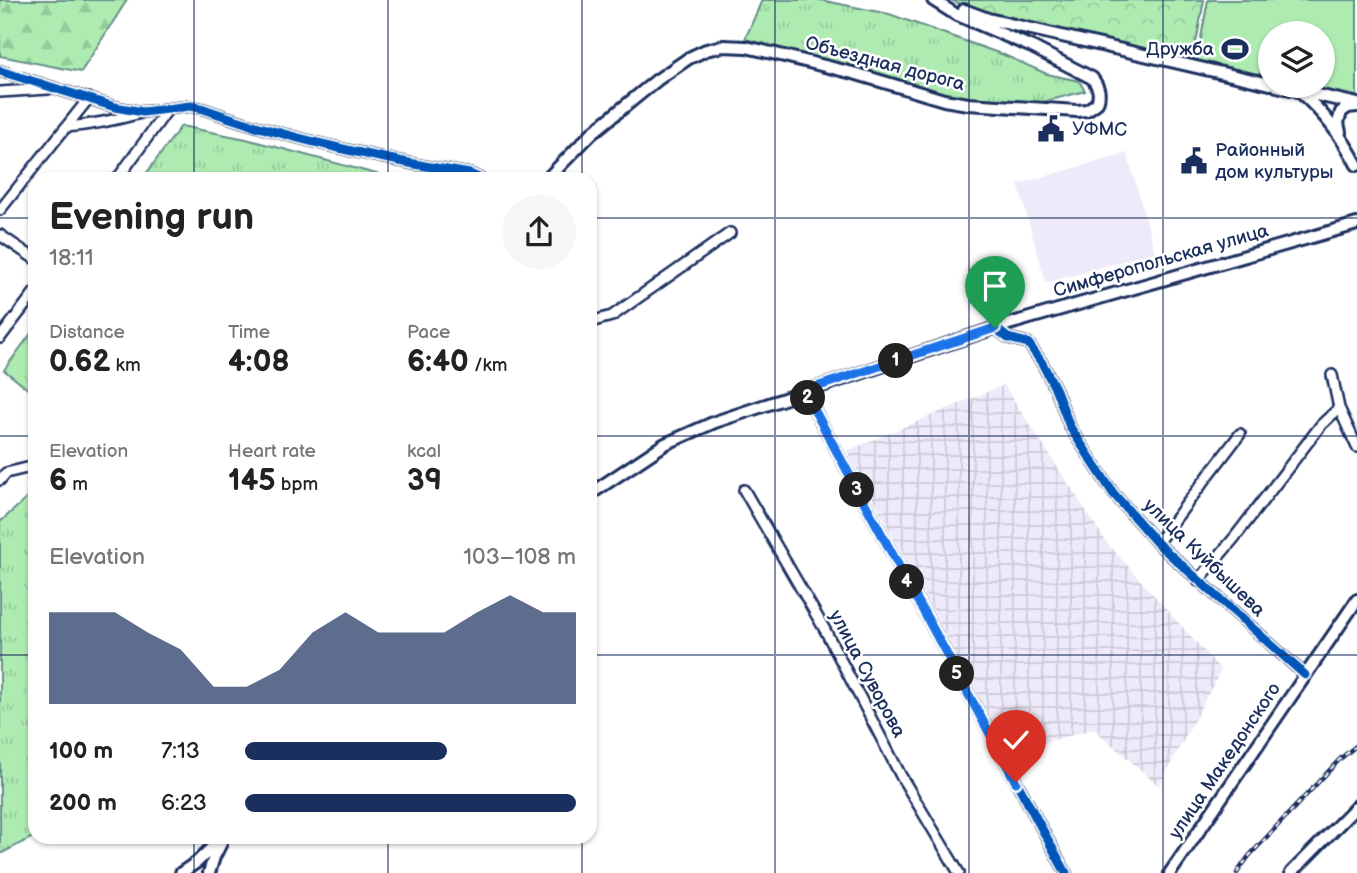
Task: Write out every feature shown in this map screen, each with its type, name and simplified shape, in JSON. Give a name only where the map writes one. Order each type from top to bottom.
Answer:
[{"type":"main road","points":[[934,0],[988,19],[1258,81]]},
{"type":"main road","name":"Объездная дорога","points":[[554,172],[592,133],[657,80],[689,58],[723,46],[746,47],[772,53],[857,74],[944,100],[968,104],[1077,111],[1087,110],[1097,103],[1099,93],[1092,78],[1032,47],[955,14],[934,0]]},
{"type":"main road","points":[[1307,98],[1341,137],[1357,165]]},
{"type":"main road","points":[[1326,98],[1357,105]]},
{"type":"main road","points":[[1341,137],[1338,123],[1341,111],[1357,105]]},
{"type":"main road","name":"Симферопольская улица","points":[[597,489],[665,444],[715,422],[995,328],[1357,224]]},
{"type":"main road","name":"улица Македонского","points":[[1170,873],[1357,600]]},
{"type":"main road","points":[[1291,873],[1355,812]]},
{"type":"main road","points":[[181,873],[216,844]]},
{"type":"main road","points":[[209,873],[220,844]]},
{"type":"street","points":[[0,80],[4,72],[115,107],[143,112]]},
{"type":"street","points":[[0,92],[53,88]]},
{"type":"street","points":[[30,172],[89,98]]},
{"type":"street","points":[[66,127],[190,106],[316,143],[458,172]]},
{"type":"street","points":[[122,172],[168,109]]},
{"type":"street","points":[[0,210],[28,175]]},
{"type":"street","points":[[597,319],[612,316],[730,233]]},
{"type":"street","points":[[0,235],[28,254]]},
{"type":"street","points":[[0,338],[28,301]]},
{"type":"street","name":"улица Куйбышева","points":[[995,328],[1009,338],[1028,343],[1056,390],[1070,427],[1114,493],[1157,543],[1305,675]]},
{"type":"street","points":[[1332,375],[1339,408],[1357,447]]},
{"type":"street","points":[[804,391],[1066,873]]},
{"type":"street","points":[[1198,580],[1235,537],[1321,425],[1339,408]]},
{"type":"street","points":[[1157,543],[1240,434]]},
{"type":"street","points":[[0,480],[6,473],[28,468]]},
{"type":"street","name":"улица Суворова","points":[[744,490],[825,630],[901,776],[959,873]]},
{"type":"shaded area","points":[[1127,153],[1155,252],[1046,283],[1018,184]]},
{"type":"shaded area","points":[[1004,385],[1107,543],[1221,670],[1159,786],[1094,729],[1009,752],[847,451]]},
{"type":"green space","points":[[0,0],[127,0],[81,72],[0,56]]},
{"type":"green space","points":[[762,0],[820,0],[889,14],[1004,55],[1047,74],[1079,81],[1085,91],[1035,104],[965,99],[745,39]]},
{"type":"green space","points":[[951,0],[1204,0],[1193,59],[1009,20],[976,11]]},
{"type":"green space","name":"Дружба","points":[[1208,0],[1357,0],[1357,96],[1335,92],[1335,21],[1258,21],[1258,78],[1196,65]]},
{"type":"green space","points":[[181,126],[246,139],[369,172],[147,172]]},
{"type":"green space","points":[[28,337],[28,389],[4,370]]},
{"type":"green space","points":[[28,497],[28,840],[0,854],[0,522]]},
{"type":"railway","points":[[1237,873],[1249,856],[1340,759],[1357,745]]},
{"type":"cycle path","points":[[0,71],[115,107],[143,112],[190,106],[302,139],[459,172]]},
{"type":"cycle path","points":[[995,328],[1008,338],[1028,343],[1056,390],[1070,427],[1113,493],[1157,543],[1305,675]]},
{"type":"cycle path","points":[[804,391],[1066,873]]},
{"type":"place","name":"Дружба","points":[[1235,49]]},
{"type":"place","name":"УФМС","points":[[1051,129]]},
{"type":"place","name":"Районный дом культуры","points":[[1194,161]]},
{"type":"route","points":[[995,328],[804,391],[1016,782]]}]
